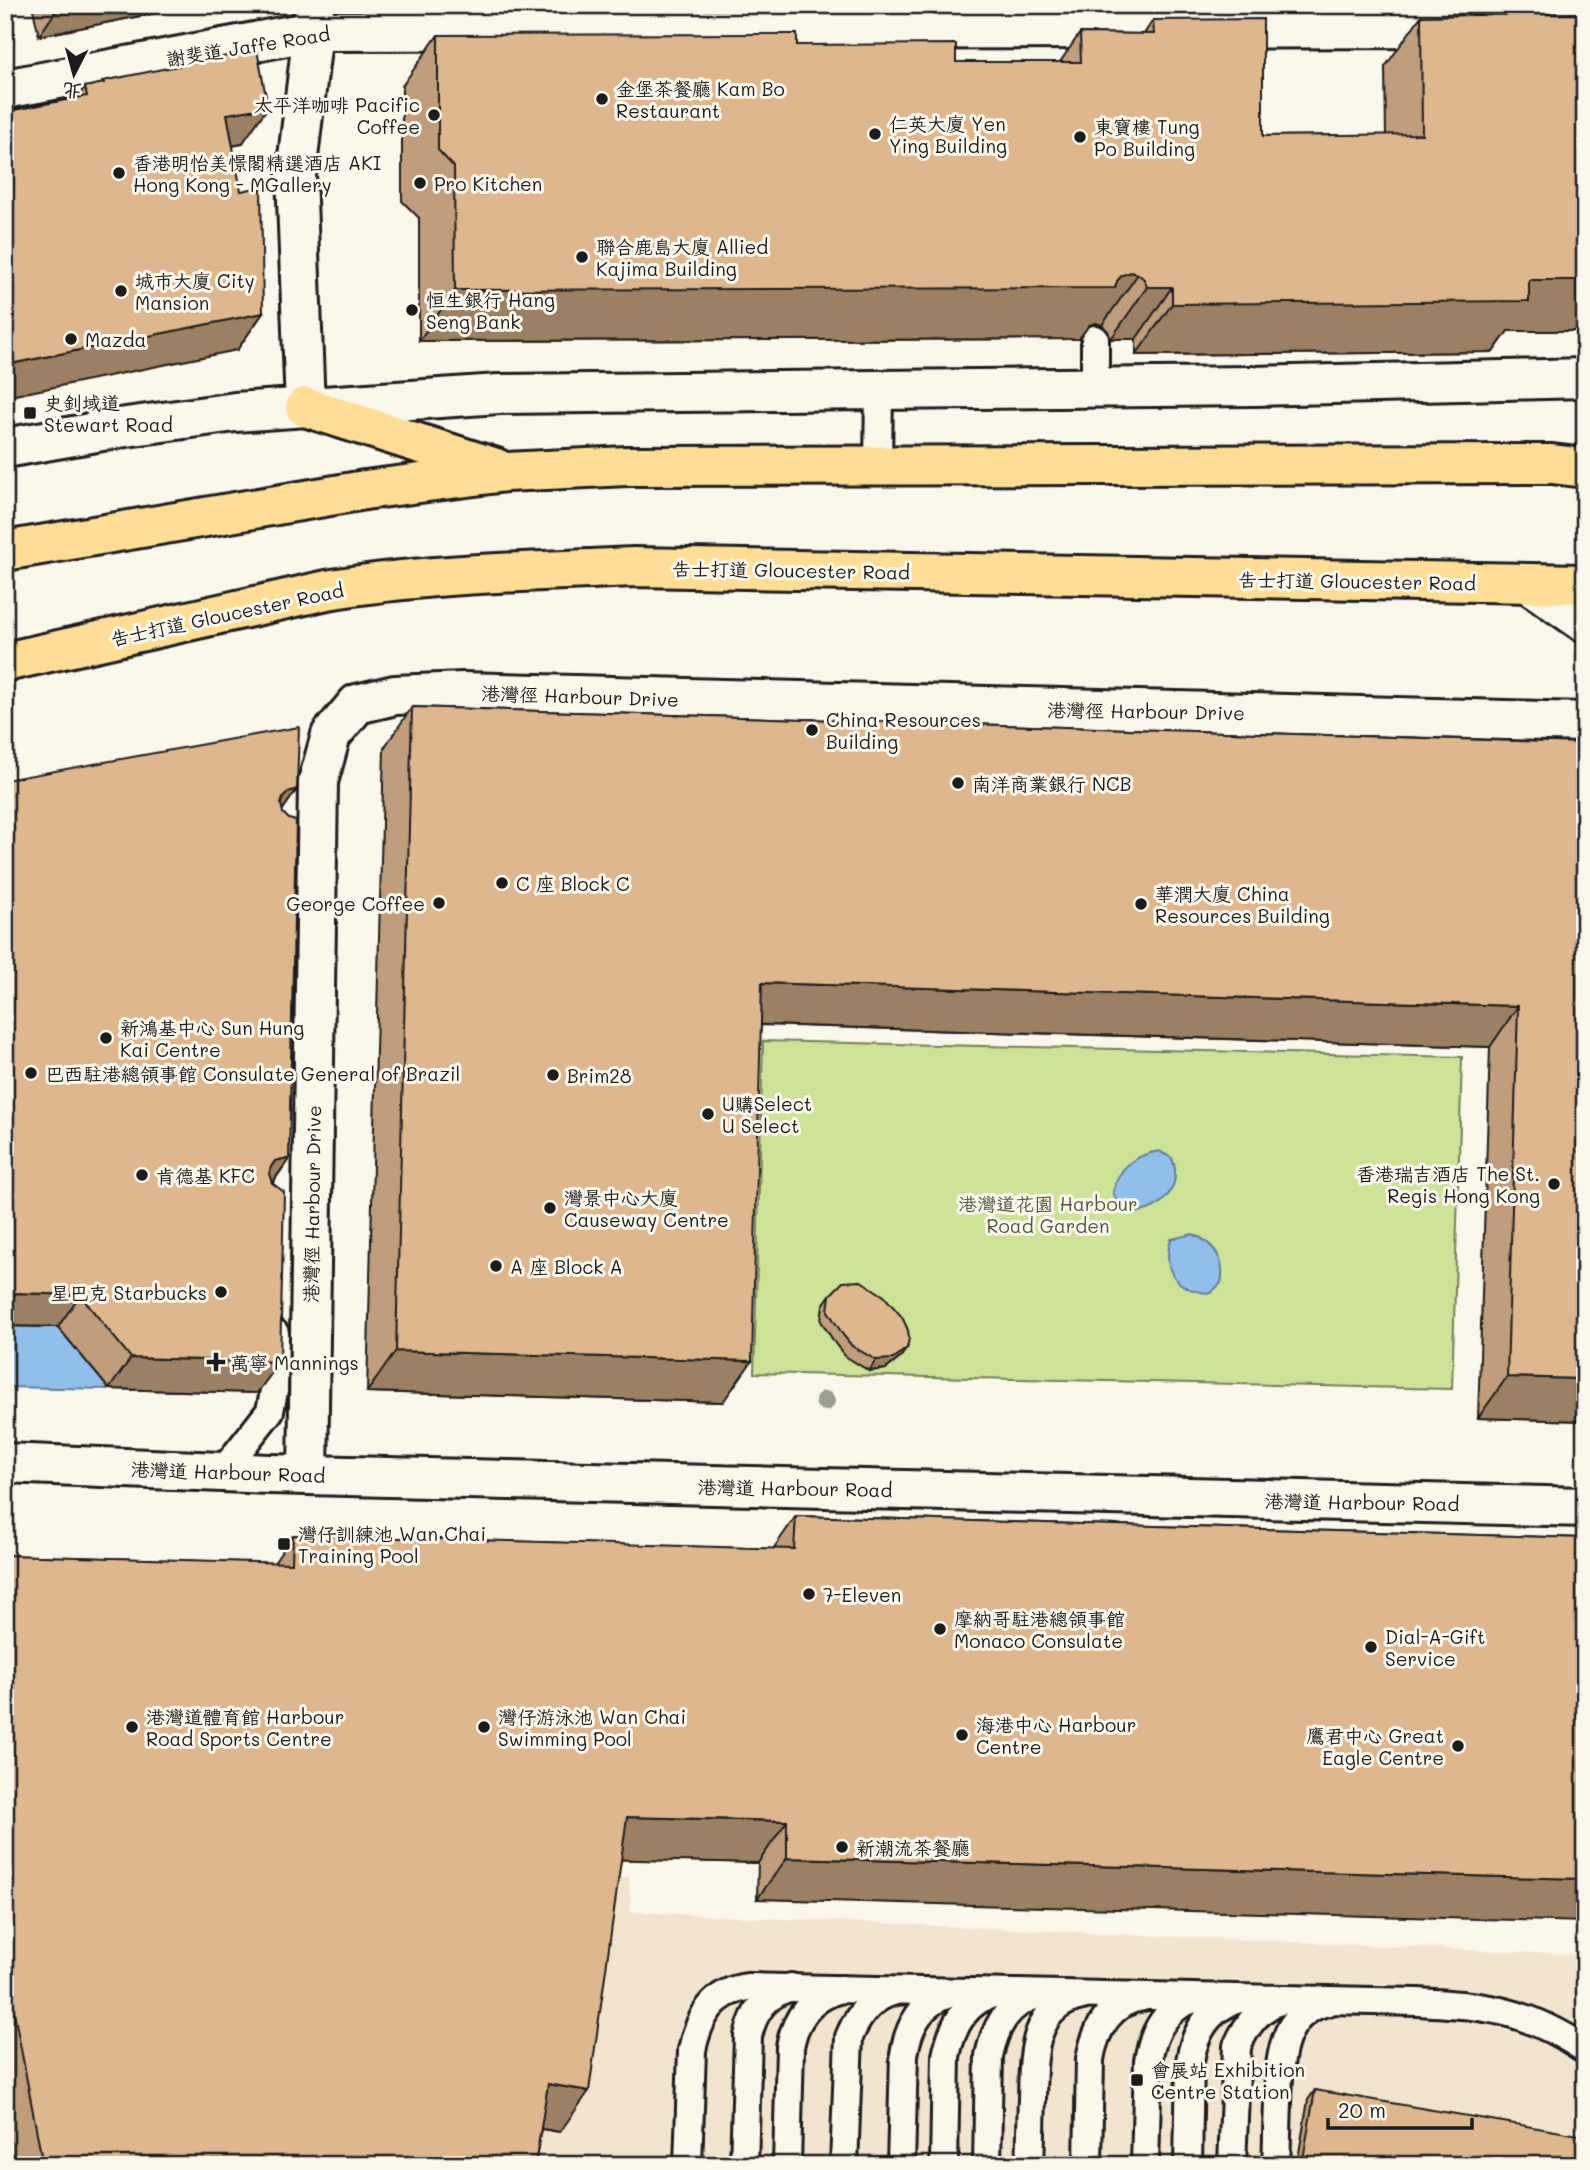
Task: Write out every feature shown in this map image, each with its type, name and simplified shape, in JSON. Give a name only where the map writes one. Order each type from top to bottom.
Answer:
[{"type":"highway","points":[[305,407],[506,472]]},
{"type":"highway","points":[[5,551],[327,496],[506,472],[627,466],[1552,464],[1585,468]]},
{"type":"highway","name":"告士打道 Gloucester Road","points":[[5,662],[373,582],[525,572],[634,567],[1585,584]]},
{"type":"street","name":"謝斐道 Jaffe Road","points":[[5,89],[314,18],[1501,28]]},
{"type":"street","points":[[305,407],[296,174],[314,18]]},
{"type":"street","points":[[5,448],[235,412],[499,394],[1254,386],[1585,378]]},
{"type":"street","points":[[1529,584],[1585,623]]},
{"type":"street","name":"港灣徑 Harbour Drive","points":[[308,1475],[299,1207],[306,838],[331,735],[357,704],[395,695],[463,692],[1583,730]]},
{"type":"street","name":"港灣道 Harbour Road","points":[[5,1463],[308,1475],[1585,1507]]},
{"type":"lane","points":[[1095,339],[1095,387]]},
{"type":"lane","points":[[878,466],[879,390]]},
{"type":"lane","points":[[222,1472],[270,1411],[274,1391],[275,1311]]},
{"type":"lane","points":[[744,2165],[748,2036],[751,2024],[767,1998],[792,1986]]},
{"type":"lane","points":[[688,2165],[692,2050],[701,2019],[709,2007],[719,1997],[738,1988],[792,1986],[1418,2001],[1490,2008],[1524,2016],[1585,2049]]},
{"type":"lane","points":[[787,2165],[790,2047],[794,2029],[814,2001],[846,1988]]},
{"type":"lane","points":[[844,2165],[849,2037],[860,2015],[883,1995],[893,1991],[915,1990]]},
{"type":"lane","points":[[901,2165],[904,2055],[912,2025],[924,2008],[940,1997],[949,1993],[972,1991]]},
{"type":"lane","points":[[944,2165],[946,2056],[955,2025],[974,2003],[983,1998],[996,1993],[1015,1992]]},
{"type":"lane","points":[[987,2165],[989,2056],[992,2040],[1003,2018],[1022,2000],[1046,1993],[1058,1993]]},
{"type":"lane","points":[[1030,2165],[1035,2042],[1046,2020],[1059,2006],[1079,1996],[1102,1994]]},
{"type":"lane","points":[[1088,2165],[1090,2059],[1098,2029],[1110,2013],[1125,2001],[1158,1995]]},
{"type":"lane","points":[[1145,2165],[1148,2061],[1156,2030],[1168,2015],[1184,2003],[1216,1996]]},
{"type":"lane","points":[[1188,2165],[1190,2061],[1193,2045],[1203,2023],[1217,2009],[1236,2000],[1259,1998]]},
{"type":"lane","points":[[1232,2165],[1235,2063],[1240,2039],[1255,2017],[1271,2005],[1281,2001],[1304,1999]]},
{"type":"lane","points":[[1276,2165],[1279,2064],[1287,2034],[1296,2021],[1315,2006],[1325,2002],[1348,2000]]},
{"type":"shaded area","name":"會展站 Exhibition Centre Station","points":[[497,1875],[629,1877],[631,1912],[1585,1955],[1585,2165],[5,2165],[5,1904]]},
{"type":"green space","name":"港灣道花園 Harbour Road Garden","points":[[763,1041],[1462,1057],[1452,1389],[754,1373]]},
{"type":"water","points":[[1159,1151],[1172,1158],[1175,1170],[1170,1192],[1163,1201],[1143,1211],[1131,1212],[1119,1208],[1113,1192],[1123,1170],[1135,1159]]},
{"type":"water","points":[[1193,1234],[1207,1242],[1220,1260],[1221,1283],[1211,1293],[1189,1289],[1181,1284],[1175,1278],[1168,1261],[1171,1239]]},
{"type":"water","points":[[5,1326],[58,1327],[109,1389],[5,1387]]},
{"type":"building","points":[[1585,13],[1585,280],[1529,280],[1529,301],[1172,304],[1172,287],[1147,287],[1144,279],[1131,272],[1122,275],[1115,288],[455,290],[454,167],[438,150],[438,35],[797,34],[797,45],[956,44],[956,62],[1081,62],[1080,33],[1154,34],[1153,20],[1263,19],[1263,136],[1422,134],[1421,16]]},
{"type":"building","points":[[257,50],[268,107],[227,114],[241,191],[261,187],[263,313],[5,365],[5,106],[9,105],[9,111],[87,96],[85,87],[104,83],[103,81]]},
{"type":"building","points":[[412,707],[1585,743],[1585,1379],[1507,1377],[1518,1006],[762,983],[752,1361],[396,1351]]},
{"type":"building","name":"新鴻基中心 Sun Hung Kai Centre","points":[[299,727],[297,789],[288,792],[281,804],[283,813],[296,821],[289,1159],[275,1161],[269,1174],[272,1183],[284,1192],[280,1362],[131,1358],[80,1295],[16,1293],[5,1306],[5,780]]},
{"type":"building","points":[[861,1281],[884,1296],[902,1317],[908,1330],[907,1348],[893,1359],[876,1360],[852,1346],[828,1311],[830,1295],[843,1282]]},
{"type":"building","points":[[796,1516],[1585,1538],[1585,1879],[787,1858],[787,1821],[627,1817],[589,2091],[548,2084],[535,2165],[43,2165],[5,1970],[5,1555],[292,1563],[293,1535],[794,1549]]},
{"type":"building","points":[[1315,2090],[1585,2136],[1585,2165],[1302,2165]]},
{"type":"place","name":"金堡茶餐廳 Kam Bo Restaurant","points":[[602,99]]},
{"type":"place","name":"太平洋咖啡 Pacific Coffee","points":[[434,115]]},
{"type":"place","name":"仁英大廈 Yen Ying Building","points":[[875,134]]},
{"type":"place","name":"東寶樓 Tung Po Building","points":[[1080,137]]},
{"type":"place","name":"香港明怡美憬閣精選酒店 AKI Hong Kong - MGallery","points":[[119,173]]},
{"type":"place","name":"Pro Kitchen","points":[[420,183]]},
{"type":"place","name":"聯合鹿島大廈 Allied Kajima Building","points":[[582,257]]},
{"type":"place","name":"城市大廈 City Mansion","points":[[121,291]]},
{"type":"place","name":"恒生銀行 Hang Seng Bank","points":[[412,310]]},
{"type":"place","name":"Mazda","points":[[71,339]]},
{"type":"place","name":"史釗域道 Stewart Road","points":[[30,413]]},
{"type":"place","name":"China Resources Building","points":[[812,730]]},
{"type":"place","name":"南洋商業銀行 NCB","points":[[958,783]]},
{"type":"place","name":"C 座 Block C","points":[[502,883]]},
{"type":"place","name":"George Coffee","points":[[439,903]]},
{"type":"place","name":"華潤大廈 China Resources Building","points":[[1141,904]]},
{"type":"place","name":"新鴻基中心 Sun Hung Kai Centre","points":[[106,1038]]},
{"type":"place","name":"巴西駐港總領事館 Consulate General of Brazil","points":[[31,1073]]},
{"type":"place","name":"Brim28","points":[[553,1075]]},
{"type":"place","name":"U購Select U Select","points":[[708,1114]]},
{"type":"place","name":"肯德基 KFC","points":[[142,1175]]},
{"type":"place","name":"香港瑞吉酒店 The St. Regis Hong Kong","points":[[1554,1184]]},
{"type":"place","name":"灣景中心大廈 Causeway Centre","points":[[550,1208]]},
{"type":"place","name":"A 座 Block A","points":[[496,1266]]},
{"type":"place","name":"星巴克 Starbucks","points":[[221,1292]]},
{"type":"place","name":"萬寧 Mannings","points":[[216,1362]]},
{"type":"place","name":"灣仔訓練池 Wan Chai Training Pool","points":[[284,1544]]},
{"type":"place","name":"7-Eleven","points":[[809,1594]]},
{"type":"place","name":"摩納哥駐港總領事館 Monaco Consulate","points":[[940,1629]]},
{"type":"place","name":"Dial-A-Gift Service","points":[[1371,1647]]},
{"type":"place","name":"港灣道體育館 Harbour Road Sports Centre","points":[[132,1727]]},
{"type":"place","name":"灣仔游泳池 Wan Chai Swimming Pool","points":[[484,1727]]},
{"type":"place","name":"海港中心 Harbour Centre","points":[[962,1735]]},
{"type":"place","name":"鷹君中心 Great Eagle Centre","points":[[1458,1746]]},
{"type":"place","name":"新潮流茶餐廳","points":[[842,1847]]},
{"type":"place","name":"會展站 Exhibition Centre Station","points":[[1137,2080]]}]
